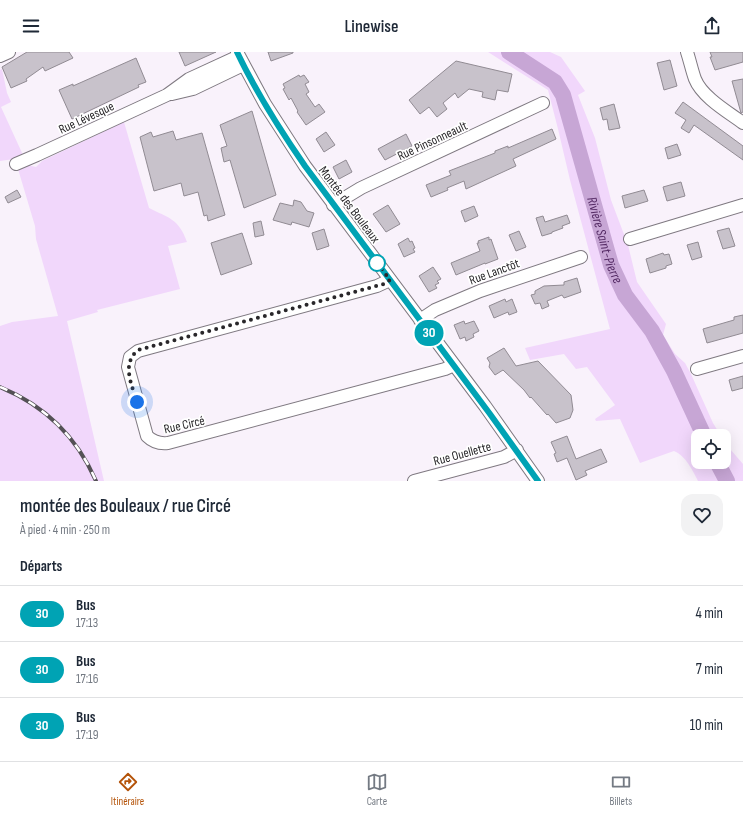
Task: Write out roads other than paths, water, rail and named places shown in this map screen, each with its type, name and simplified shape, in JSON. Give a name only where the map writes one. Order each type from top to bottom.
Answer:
[{"type":"street","points":[[0,56],[9,52]]},
{"type":"street","points":[[687,52],[695,79],[700,88],[717,104],[743,123]]},
{"type":"street","name":"Rue Lévesque","points":[[16,164],[167,95],[193,89],[240,58]]},
{"type":"street","name":"Montée des Bouleaux","points":[[240,58],[277,125],[333,205],[454,365],[538,481]]},
{"type":"street","name":"Rue Pinsonneault","points":[[333,205],[361,188],[543,103]]},
{"type":"street","points":[[630,239],[743,205]]},
{"type":"street","name":"Rue Lanctôt","points":[[420,320],[435,310],[480,291],[581,257]]},
{"type":"street","name":"Rue Circé","points":[[390,280],[377,286],[138,350],[130,358],[128,367],[147,436],[158,444],[168,443],[439,371],[454,365]]},
{"type":"street","points":[[696,369],[743,356]]},
{"type":"street","name":"Rue Ouellette","points":[[414,481],[504,457],[517,450]]},
{"type":"waterway","name":"Rivière Saint-Pierre","points":[[509,52],[555,82],[563,95],[611,265],[625,295],[652,331],[674,371],[701,429]]},
{"type":"waterway","name":"Rivière Saint-Pierre","points":[[721,469],[727,481]]},
{"type":"railway","points":[[0,387],[31,403],[57,424],[79,450],[96,481]]}]
